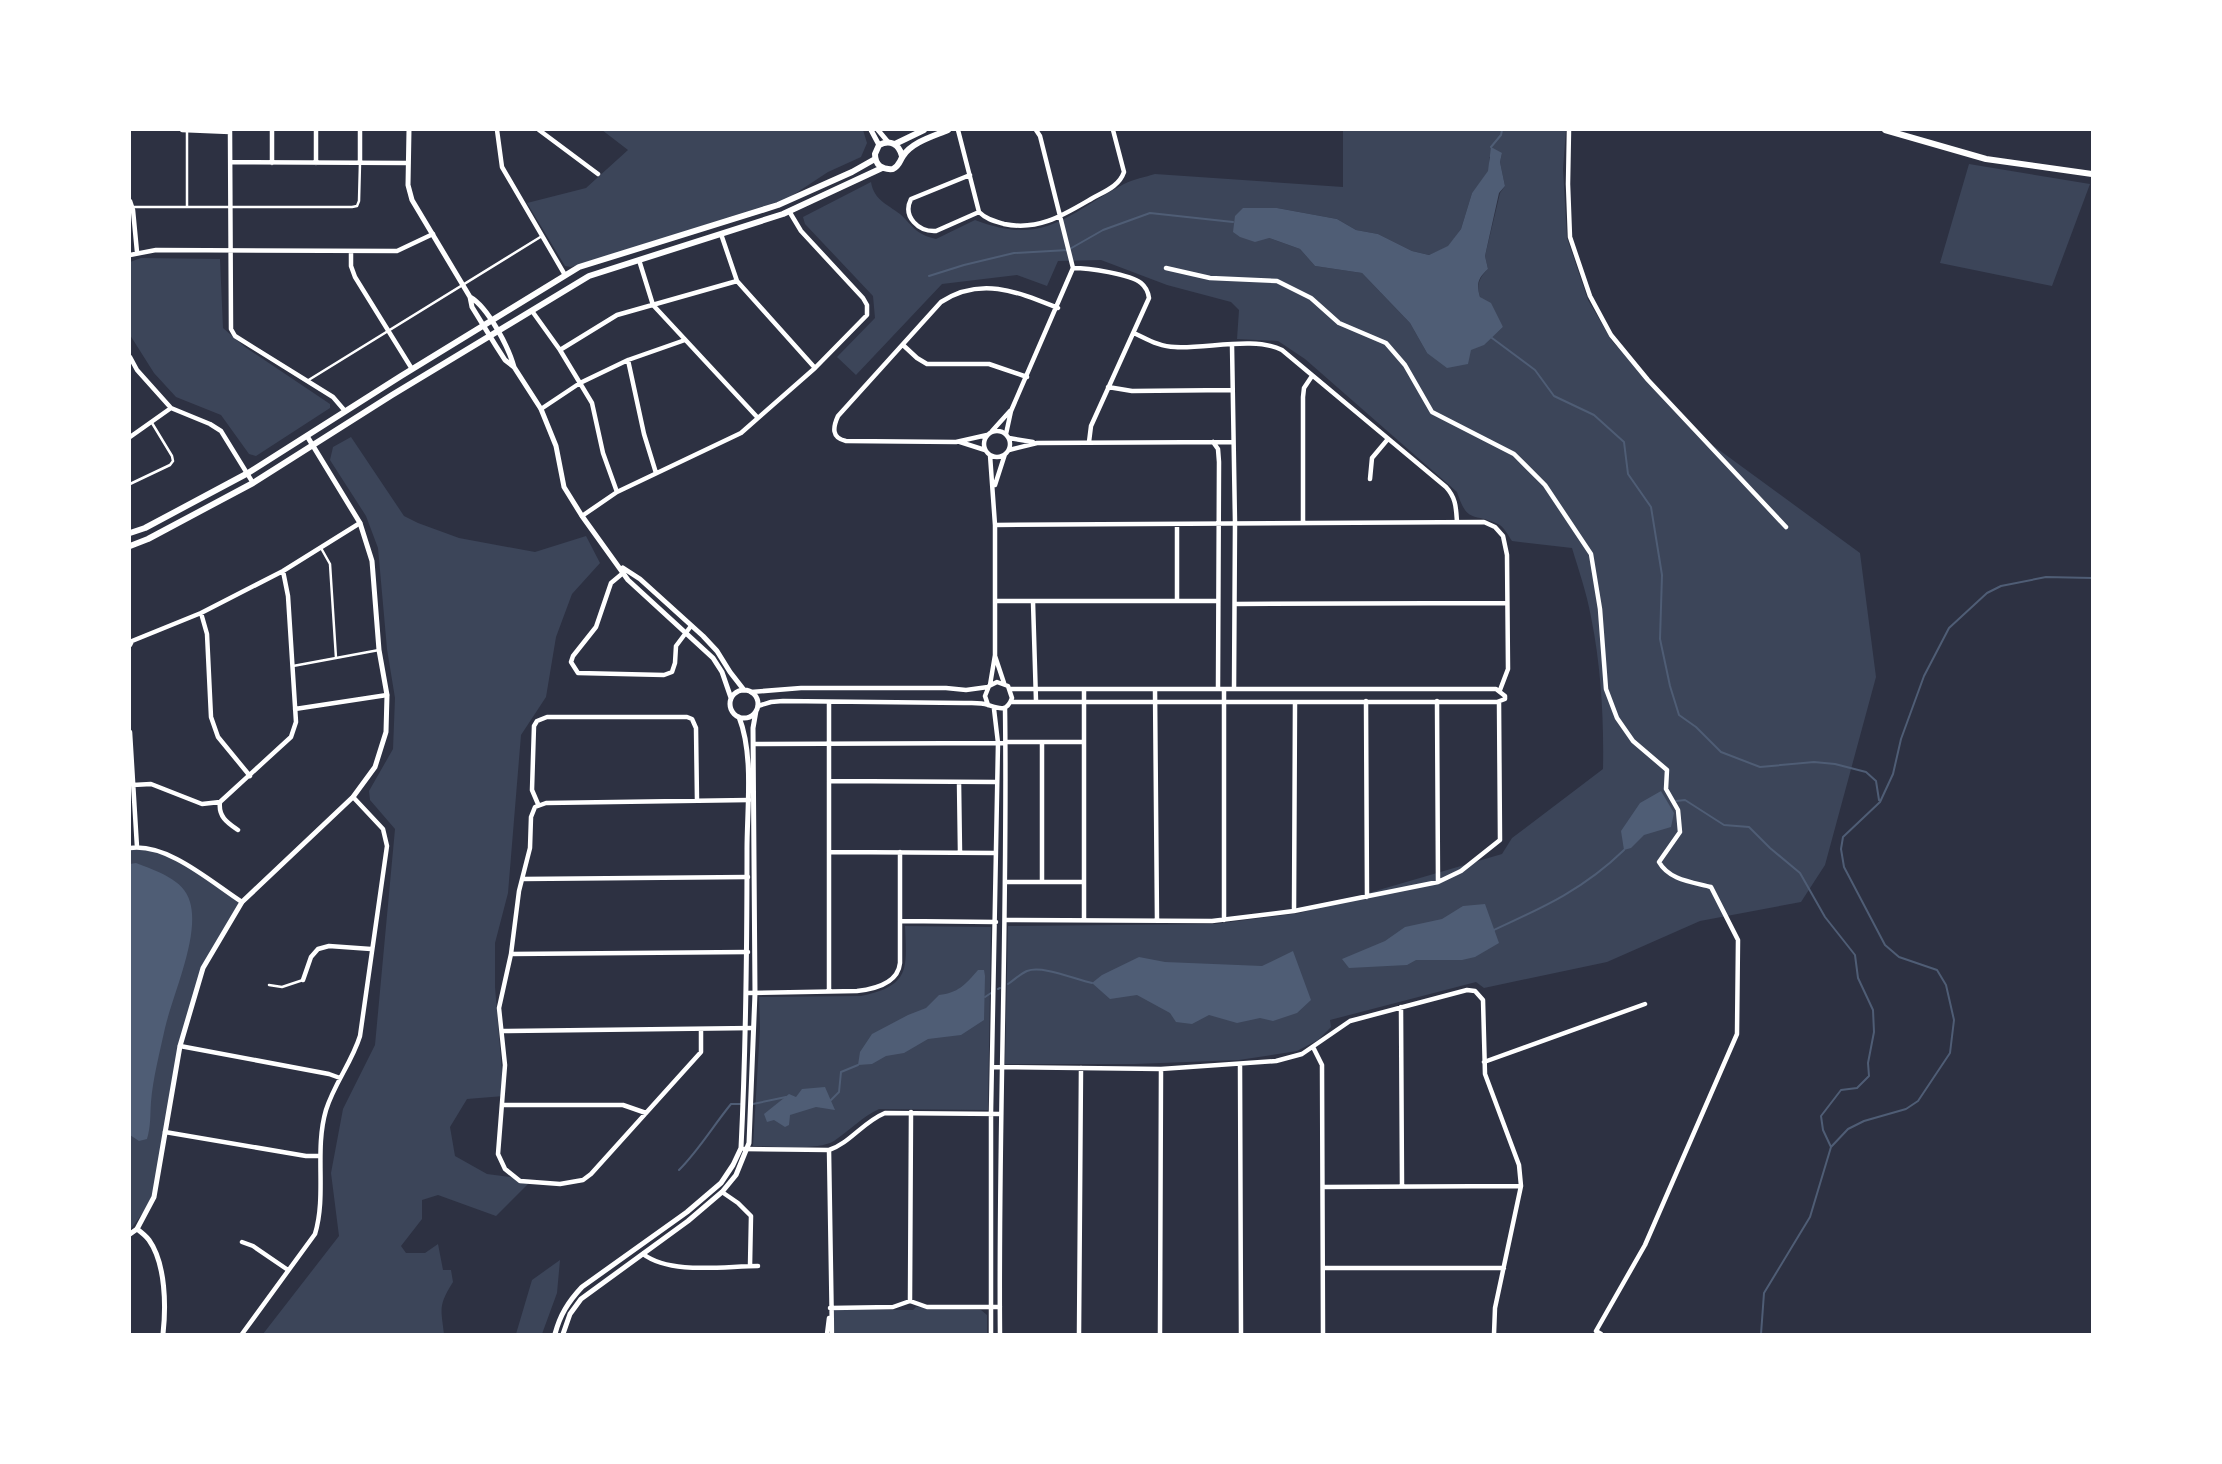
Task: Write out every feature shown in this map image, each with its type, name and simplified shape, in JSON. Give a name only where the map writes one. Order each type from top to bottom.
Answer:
[{"type":"main road","points":[[881,168],[875,159],[879,145],[892,143],[923,130]]},
{"type":"main road","points":[[902,156],[916,144],[948,130]]},
{"type":"main road","points":[[1885,130],[1986,159],[2092,174]]},
{"type":"main road","points":[[130,545],[148,539],[253,483],[589,276],[789,211],[881,168],[893,169],[901,162],[902,156],[901,149],[892,143]]},
{"type":"main road","points":[[130,533],[145,528],[248,473],[579,267],[778,205],[875,159]]},
{"type":"main road","points":[[145,528],[148,539]]},
{"type":"street","points":[[186,130],[230,130],[230,329],[235,336],[333,397],[346,412]]},
{"type":"street","points":[[272,130],[272,163]]},
{"type":"street","points":[[316,130],[316,163]]},
{"type":"street","points":[[360,130],[360,163]]},
{"type":"street","points":[[409,130],[408,185],[412,200],[470,297],[472,307],[484,327],[541,409],[556,446],[564,488],[625,572],[628,580],[713,658],[722,672],[731,698],[732,711],[739,717],[747,744],[751,877],[747,993],[750,1028],[750,1119],[736,1175],[722,1192],[688,1221],[581,1299],[570,1314],[563,1335]]},
{"type":"street","points":[[497,130],[502,167],[565,275]]},
{"type":"street","points":[[539,130],[598,174]]},
{"type":"street","points":[[871,130],[879,145]]},
{"type":"street","points":[[877,130],[892,143]]},
{"type":"street","points":[[958,130],[979,212],[985,218],[1021,227],[1040,225],[1061,216],[1118,183],[1124,172],[1113,130]]},
{"type":"street","points":[[994,489],[1000,465],[1007,452],[1011,411],[1073,268],[1039,130]]},
{"type":"street","points":[[1569,130],[1570,237],[1590,296],[1611,335],[1648,380],[1786,527]]},
{"type":"street","points":[[231,162],[408,163]]},
{"type":"street","points":[[970,175],[911,199],[908,215],[929,232],[979,212]]},
{"type":"street","points":[[130,204],[137,252]]},
{"type":"street","points":[[582,516],[617,492],[741,433],[815,368],[867,315],[867,304],[802,231],[789,211]]},
{"type":"street","points":[[130,255],[137,252],[230,249],[397,251],[433,234]]},
{"type":"street","points":[[721,234],[737,281],[815,368]]},
{"type":"street","points":[[351,251],[351,266],[355,277],[412,369]]},
{"type":"street","points":[[639,260],[653,305],[758,418]]},
{"type":"street","points":[[1073,268],[1087,268],[1139,280],[1147,289],[1149,298],[1091,426],[1089,442]]},
{"type":"street","points":[[1166,268],[1210,278],[1277,281],[1311,298],[1339,323],[1386,342],[1405,365],[1432,412],[1514,454],[1545,485],[1591,554],[1600,609],[1606,689],[1618,718],[1633,741],[1667,770],[1666,789],[1678,810],[1680,832],[1659,862],[1664,871],[1677,878],[1711,887],[1738,940],[1737,1034],[1645,1245],[1596,1331],[1601,1335]]},
{"type":"street","points":[[560,350],[617,315],[737,281]]},
{"type":"street","points":[[1037,443],[998,457],[985,450],[956,442],[840,440],[834,434],[834,425],[838,416],[941,302],[961,292],[1001,288],[1014,290],[1058,307]]},
{"type":"street","points":[[470,297],[478,302],[497,331],[511,354],[514,367]]},
{"type":"street","points":[[532,310],[592,403],[603,453],[617,492]]},
{"type":"street","points":[[1134,333],[1157,344],[1173,347],[1275,347],[1453,494],[1457,522]]},
{"type":"street","points":[[541,409],[580,383],[628,360],[685,340]]},
{"type":"street","points":[[903,345],[916,358],[927,364],[989,364],[1027,377]]},
{"type":"street","points":[[1232,345],[1234,688]]},
{"type":"street","points":[[130,358],[137,370],[171,408],[221,431],[253,483]]},
{"type":"street","points":[[628,360],[644,434],[656,472]]},
{"type":"street","points":[[1303,522],[1303,397],[1304,388],[1312,376]]},
{"type":"street","points":[[1108,387],[1132,391],[1232,390]]},
{"type":"street","points":[[130,437],[171,408]]},
{"type":"street","points":[[985,450],[984,442],[989,433],[1011,411]]},
{"type":"street","points":[[956,442],[1000,431],[1008,436],[1037,443],[1233,442]]},
{"type":"street","points":[[130,1234],[137,1228],[154,1197],[180,1046],[203,968],[242,902],[353,797],[375,767],[386,732],[387,695],[379,650],[372,561],[360,523],[307,436]]},
{"type":"street","points":[[1370,479],[1372,458],[1388,439]]},
{"type":"street","points":[[1213,442],[1218,449],[1219,462],[1218,601],[1221,688],[1224,703],[1224,920]]},
{"type":"street","points":[[988,705],[985,696],[995,655],[995,525],[990,455]]},
{"type":"street","points":[[130,645],[132,640],[201,613],[284,571],[360,523]]},
{"type":"street","points":[[995,525],[1484,523],[1495,527],[1503,536],[1507,555],[1508,669],[1500,690]]},
{"type":"street","points":[[1177,524],[1177,600]]},
{"type":"street","points":[[133,785],[151,784],[202,803],[220,802],[291,737],[296,722],[284,571]]},
{"type":"street","points":[[625,572],[640,579],[691,626],[717,651],[730,672],[757,698],[750,800]]},
{"type":"street","points":[[625,572],[608,589],[599,622],[573,656],[574,669],[583,674],[664,675],[672,672],[676,663],[676,646],[691,626]]},
{"type":"street","points":[[995,601],[1218,601]]},
{"type":"street","points":[[1033,602],[1036,701]]},
{"type":"street","points":[[1235,604],[1507,603]]},
{"type":"street","points":[[201,613],[207,634],[212,717],[218,737],[250,776]]},
{"type":"street","points":[[995,655],[1004,683],[1010,689],[1011,702]]},
{"type":"street","points":[[731,698],[734,694],[748,691],[801,688],[966,690],[997,682],[1004,683]]},
{"type":"street","points":[[1155,688],[1157,920]]},
{"type":"street","points":[[739,717],[748,717],[771,702],[783,701],[964,703],[988,705],[994,709],[1005,708],[1011,702],[1036,701],[1499,702],[1505,696],[1500,690],[1010,689]]},
{"type":"street","points":[[1084,689],[1084,920]]},
{"type":"street","points":[[295,709],[387,695]]},
{"type":"street","points":[[1437,701],[1438,882]]},
{"type":"street","points":[[1294,911],[1295,702]]},
{"type":"street","points":[[1366,702],[1367,897]]},
{"type":"street","points":[[1006,920],[1224,920],[1294,911],[1438,882],[1461,871],[1500,840],[1499,702]]},
{"type":"street","points":[[829,703],[829,991]]},
{"type":"street","points":[[1000,1335],[1001,1068],[1006,920],[1005,708]]},
{"type":"street","points":[[991,1335],[991,1113],[998,743],[994,709]]},
{"type":"street","points":[[538,804],[532,790],[534,726],[537,721],[547,717],[692,719],[696,728],[696,801]]},
{"type":"street","points":[[130,732],[136,847]]},
{"type":"street","points":[[1042,741],[1042,882]]},
{"type":"street","points":[[754,744],[1084,741]]},
{"type":"street","points":[[829,781],[996,782]]},
{"type":"street","points":[[959,782],[960,852]]},
{"type":"street","points":[[242,1335],[315,1234],[320,1215],[319,1156],[326,1110],[340,1078],[355,1054],[360,1036],[387,846],[383,828],[353,797]]},
{"type":"street","points":[[538,804],[750,800]]},
{"type":"street","points":[[220,802],[221,815],[238,830]]},
{"type":"street","points":[[538,804],[531,817],[530,848],[499,1008],[505,1065],[498,1154],[506,1169],[520,1181],[549,1184],[573,1182],[588,1176],[701,1052],[701,1029]]},
{"type":"street","points":[[130,848],[155,849],[172,856],[242,902]]},
{"type":"street","points":[[829,852],[996,853]]},
{"type":"street","points":[[747,993],[871,989],[895,977],[900,963],[900,852]]},
{"type":"street","points":[[522,879],[751,877]]},
{"type":"street","points":[[1006,882],[1084,882]]},
{"type":"street","points":[[900,921],[996,922]]},
{"type":"street","points":[[303,980],[311,957],[318,949],[329,946],[371,949]]},
{"type":"street","points":[[511,954],[750,952]]},
{"type":"street","points":[[555,1335],[559,1319],[569,1301],[582,1287],[687,1212],[721,1183],[744,1149],[743,1087],[755,993],[750,952]]},
{"type":"street","points":[[993,1067],[1161,1069],[1240,1065],[1283,1059],[1302,1054],[1350,1021],[1467,990],[1475,991],[1482,997],[1485,1074],[1519,1165],[1521,1186],[1495,1308],[1494,1335]]},
{"type":"street","points":[[1484,1062],[1645,1004]]},
{"type":"street","points":[[1401,1007],[1402,1186]]},
{"type":"street","points":[[502,1031],[750,1028]]},
{"type":"street","points":[[180,1046],[340,1078]]},
{"type":"street","points":[[1313,1047],[1322,1065],[1323,1335]]},
{"type":"street","points":[[1240,1065],[1241,1335]]},
{"type":"street","points":[[1079,1335],[1081,1068]]},
{"type":"street","points":[[1160,1335],[1161,1069]]},
{"type":"street","points":[[502,1105],[623,1105],[646,1113]]},
{"type":"street","points":[[911,1112],[911,1301]]},
{"type":"street","points":[[744,1149],[829,1150],[840,1146],[877,1116],[885,1113],[1001,1114]]},
{"type":"street","points":[[165,1132],[319,1156]]},
{"type":"street","points":[[829,1150],[829,1335]]},
{"type":"street","points":[[1323,1187],[1521,1186]]},
{"type":"street","points":[[722,1192],[751,1216],[750,1266]]},
{"type":"street","points":[[137,1228],[149,1240],[161,1270],[166,1313],[163,1335]]},
{"type":"street","points":[[242,1242],[253,1246],[288,1270]]},
{"type":"street","points":[[643,1254],[671,1266],[758,1266]]},
{"type":"street","points":[[1323,1268],[1504,1268]]},
{"type":"street","points":[[830,1308],[893,1307],[911,1301],[927,1307],[1000,1307]]},
{"type":"lane","points":[[186,130],[187,206]]},
{"type":"lane","points":[[130,204],[357,206],[360,163]]},
{"type":"lane","points":[[306,381],[542,236]]},
{"type":"lane","points":[[130,484],[170,465],[173,461],[152,422]]},
{"type":"lane","points":[[321,548],[330,564],[336,658]]},
{"type":"lane","points":[[293,666],[379,650]]},
{"type":"lane","points":[[269,985],[282,987],[303,980]]},
{"type":"shaded area","points":[[602,130],[863,130],[867,143],[861,157],[828,172],[787,199],[571,267],[565,266],[527,203],[586,188],[628,150]]},
{"type":"shaded area","points":[[1343,130],[1566,130],[1563,169],[1567,238],[1588,300],[1612,341],[1705,443],[1715,447],[1860,553],[1876,677],[1825,865],[1801,902],[1700,921],[1607,962],[1484,988],[1476,982],[1330,1020],[1331,1027],[1318,1040],[1297,1051],[1239,1060],[1135,1064],[1005,1064],[1008,926],[1215,924],[1300,913],[1502,854],[1512,838],[1603,769],[1599,673],[1587,600],[1572,548],[1512,541],[1500,525],[1472,516],[1465,509],[1457,492],[1305,359],[1278,341],[1237,339],[1239,310],[1231,302],[1167,285],[1101,260],[1058,261],[1047,286],[1017,275],[942,284],[856,375],[837,357],[875,318],[873,296],[805,224],[803,217],[871,182],[882,201],[919,232],[936,239],[975,220],[1020,230],[1038,228],[1070,216],[1124,184],[1155,174],[1343,187]],"holes":[[[1502,153],[1500,162],[1505,186],[1500,193],[1485,256],[1488,269],[1481,277],[1479,292],[1481,299],[1503,327],[1476,347],[1459,351],[1427,353],[1410,323],[1362,273],[1315,266],[1300,249],[1269,238],[1243,208],[1277,208],[1337,219],[1356,230],[1378,234],[1412,251],[1429,255],[1448,247],[1461,229],[1472,193],[1489,171],[1489,157]]]},
{"type":"shaded area","points":[[1491,147],[1502,153],[1500,162],[1505,186],[1499,193],[1485,256],[1488,269],[1480,278],[1478,288],[1480,297],[1491,303],[1503,327],[1484,345],[1471,350],[1468,364],[1447,368],[1427,353],[1410,323],[1362,273],[1315,266],[1300,249],[1269,238],[1255,242],[1233,232],[1235,216],[1243,208],[1277,208],[1337,219],[1356,230],[1378,234],[1412,251],[1429,255],[1448,246],[1461,229],[1472,193],[1488,171]]},
{"type":"shaded area","points":[[1969,164],[2090,184],[2052,286],[1940,263]]},
{"type":"shaded area","points":[[141,258],[220,259],[223,328],[245,347],[330,404],[330,408],[256,456],[249,454],[221,415],[176,397],[154,373],[130,335],[130,262]]},
{"type":"shaded area","points":[[351,437],[404,516],[459,538],[535,552],[586,536],[600,563],[572,594],[556,637],[546,697],[521,735],[508,893],[495,943],[495,987],[504,1096],[467,1099],[450,1127],[455,1156],[487,1174],[532,1180],[496,1216],[438,1195],[422,1200],[422,1219],[401,1246],[406,1253],[425,1253],[438,1244],[443,1270],[451,1270],[453,1282],[442,1307],[444,1334],[263,1334],[339,1236],[331,1173],[343,1109],[375,1045],[395,829],[370,800],[369,791],[393,749],[395,698],[387,649],[378,548],[366,516],[330,460],[333,447]]},
{"type":"shaded area","points":[[1661,791],[1674,813],[1671,827],[1644,835],[1631,848],[1624,850],[1621,831],[1640,803]]},
{"type":"shaded area","points":[[138,847],[174,857],[243,902],[202,969],[180,1046],[154,1198],[130,1230],[130,848]]},
{"type":"shaded area","points":[[136,863],[168,877],[182,887],[190,902],[192,916],[189,948],[157,1065],[147,1139],[139,1141],[130,1135],[130,864]]},
{"type":"shaded area","points":[[1485,904],[1499,943],[1475,957],[1462,960],[1416,960],[1407,965],[1349,968],[1342,959],[1385,941],[1405,927],[1442,919],[1463,906]]},
{"type":"shaded area","points":[[905,926],[991,927],[988,1110],[879,1109],[827,1144],[807,1147],[753,1146],[760,1028],[759,997],[861,996],[889,987],[897,981],[905,964]]},
{"type":"shaded area","points":[[1293,951],[1311,1000],[1297,1013],[1273,1021],[1260,1018],[1237,1023],[1209,1015],[1192,1024],[1176,1022],[1170,1013],[1137,995],[1110,999],[1092,983],[1102,975],[1139,957],[1165,962],[1262,966]]},
{"type":"shaded area","points":[[978,970],[984,970],[985,976],[984,1020],[961,1035],[928,1039],[904,1053],[886,1056],[872,1064],[858,1065],[860,1052],[872,1034],[926,1008],[939,995],[956,990]]},
{"type":"shaded area","points":[[825,1087],[835,1110],[816,1107],[790,1115],[789,1125],[785,1127],[774,1120],[767,1122],[764,1114],[789,1094],[796,1097],[802,1089]]},
{"type":"shaded area","points":[[560,1260],[557,1293],[542,1334],[516,1334],[532,1280]]},
{"type":"shaded area","points":[[916,1307],[981,1310],[987,1315],[987,1334],[835,1334],[833,1309],[913,1310]]},
{"type":"waterway","points":[[1491,147],[1502,130]]},
{"type":"waterway","points":[[929,276],[1014,253],[1068,250],[1103,230],[1150,213],[1233,222]]},
{"type":"waterway","points":[[1492,338],[1535,370],[1554,396],[1594,415],[1624,442],[1628,474],[1651,507],[1662,575],[1660,639],[1679,715],[1696,727],[1721,752],[1760,767],[1814,762],[1866,772],[1876,781],[1879,800]]},
{"type":"waterway","points":[[1761,1334],[1764,1293],[1810,1217],[1831,1147],[1848,1129],[1864,1121],[1906,1109],[1918,1101],[1950,1053],[1954,1020],[1946,985],[1937,970],[1899,957],[1885,945],[1844,867],[1841,849],[1843,837],[1880,802],[1893,774],[1901,739],[1924,676],[1949,628],[1987,593],[2001,586],[2046,577],[2092,578]]},
{"type":"waterway","points":[[1676,801],[1685,800],[1724,825],[1749,827],[1800,873],[1825,917],[1855,955],[1858,978],[1873,1010],[1874,1032],[1868,1063],[1869,1076],[1857,1088],[1841,1090],[1821,1116],[1823,1130],[1831,1147]]},
{"type":"waterway","points":[[1494,930],[1547,905],[1578,886],[1624,850]]},
{"type":"waterway","points":[[1008,984],[1024,972],[1033,970],[1049,971],[1092,983]]},
{"type":"waterway","points":[[985,997],[991,993]]},
{"type":"waterway","points":[[831,1100],[839,1092],[841,1072],[858,1065]]},
{"type":"waterway","points":[[753,1104],[786,1097]]},
{"type":"waterway","points":[[679,1170],[731,1104],[740,1104]]}]
